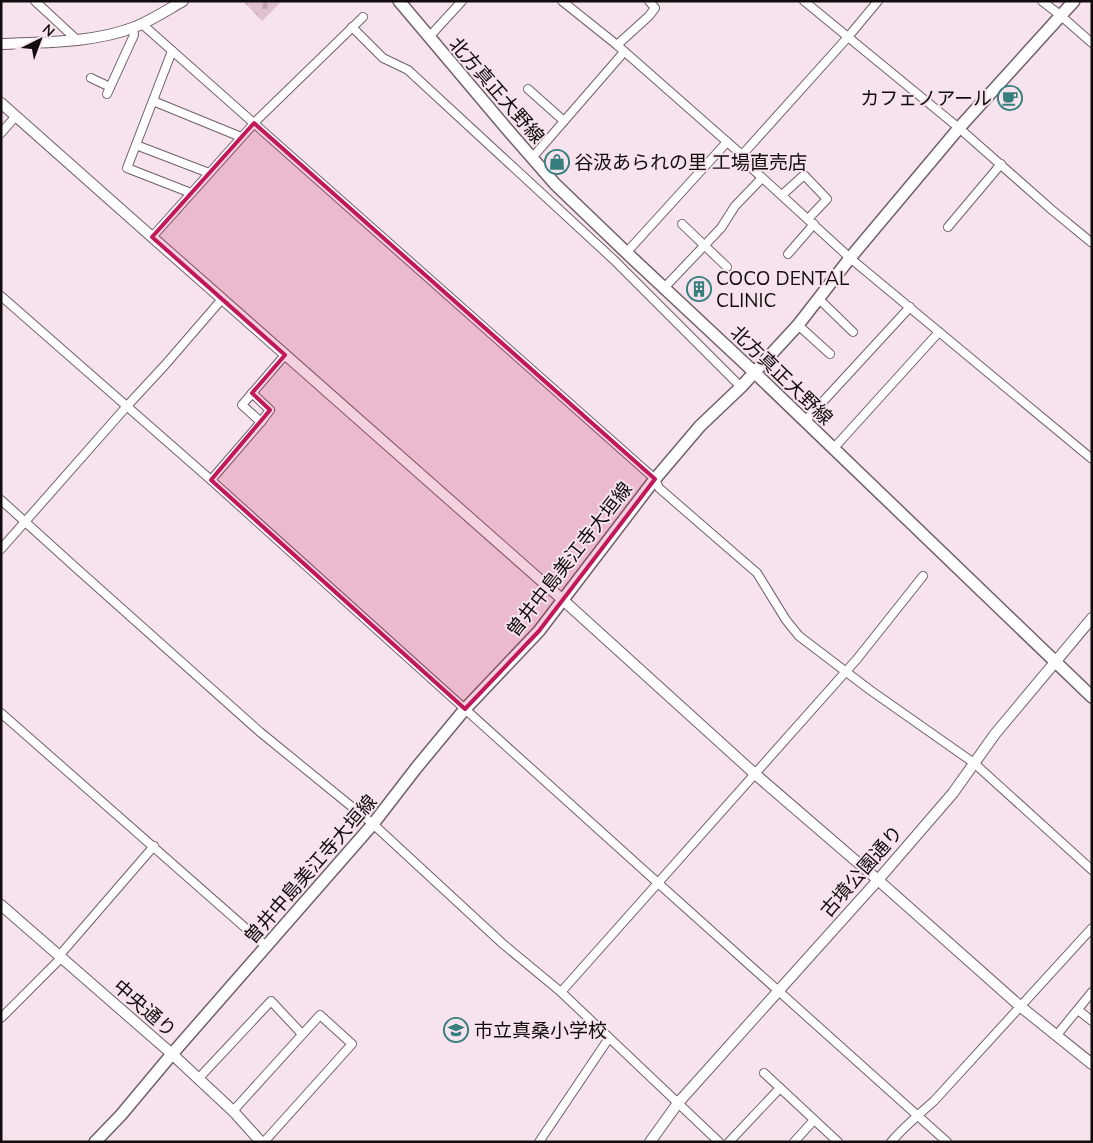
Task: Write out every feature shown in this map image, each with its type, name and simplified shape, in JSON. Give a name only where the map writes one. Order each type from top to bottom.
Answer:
[{"type":"main road","name":"北方真正大野線","points":[[399,1],[555,184],[754,372],[1092,697]]},
{"type":"main road","name":"曽井中島美江寺大垣線","points":[[95,1142],[121,1115],[373,824],[465,709],[539,631],[655,479],[700,426],[740,387],[798,325],[850,258],[960,128],[1074,1]]},
{"type":"street","points":[[35,1],[77,40]]},
{"type":"street","points":[[1,44],[77,40],[105,35],[138,26],[183,1]]},
{"type":"street","points":[[429,37],[462,1]]},
{"type":"street","points":[[562,1],[617,45],[727,142],[742,156],[745,162],[850,258],[1092,459]]},
{"type":"street","points":[[617,45],[649,16],[655,8],[649,1]]},
{"type":"street","points":[[804,1],[960,128],[1092,243]]},
{"type":"street","points":[[742,156],[878,1]]},
{"type":"street","points":[[1042,1],[1092,43]]},
{"type":"street","points":[[152,237],[241,137],[364,17]]},
{"type":"street","points":[[138,26],[172,51],[655,479],[658,488],[757,573],[786,620],[799,636],[845,672],[974,763],[1092,870]]},
{"type":"street","points":[[92,78],[109,91],[138,26]]},
{"type":"street","points":[[352,27],[383,58],[408,70],[606,253],[740,387]]},
{"type":"street","points":[[172,51],[128,168],[191,193]]},
{"type":"street","points":[[532,158],[624,52]]},
{"type":"street","points":[[528,90],[564,121]]},
{"type":"street","points":[[153,101],[241,137]]},
{"type":"street","points":[[1,103],[563,600],[756,774],[1021,1007],[1092,1064]]},
{"type":"street","points":[[1,133],[16,116]]},
{"type":"street","points":[[626,252],[727,142]]},
{"type":"street","points":[[136,145],[209,172]]},
{"type":"street","points":[[948,227],[1001,164]]},
{"type":"street","points":[[782,195],[804,174],[828,199],[788,254]]},
{"type":"street","points":[[664,288],[722,228],[734,206],[762,178]]},
{"type":"street","points":[[682,224],[727,267]]},
{"type":"street","points":[[1,296],[211,480],[947,1142]]},
{"type":"street","points":[[1,549],[127,406],[166,365],[222,299]]},
{"type":"street","points":[[819,299],[853,332]]},
{"type":"street","points":[[805,421],[910,307]]},
{"type":"street","points":[[798,325],[830,354]]},
{"type":"street","points":[[833,449],[939,332]]},
{"type":"street","points":[[261,422],[242,405],[285,355]]},
{"type":"street","points":[[211,480],[270,410],[252,394]]},
{"type":"street","points":[[1,500],[260,732],[373,824],[502,944],[561,992],[719,1142]]},
{"type":"street","points":[[561,992],[857,659],[922,576]]},
{"type":"street","name":"古墳公園通り","points":[[650,1142],[678,1104],[953,793],[995,734],[1092,618]]},
{"type":"street","points":[[1,713],[266,946]]},
{"type":"street","points":[[1,1018],[60,957],[154,846]]},
{"type":"street","name":"中央通り","points":[[1,905],[172,1054],[233,1111],[262,1142]]},
{"type":"street","points":[[891,1142],[904,1127],[934,1100],[1092,928]]},
{"type":"street","points":[[1056,1036],[1092,992]]},
{"type":"street","points":[[198,1079],[271,1001],[302,1034]]},
{"type":"street","points":[[1078,1010],[1092,1022]]},
{"type":"street","points":[[233,1111],[320,1015],[352,1044],[262,1142]]},
{"type":"street","points":[[539,1142],[609,1038]]},
{"type":"street","points":[[764,1073],[838,1142]]},
{"type":"street","points":[[729,1142],[780,1088]]},
{"type":"street","points":[[794,1142],[814,1120]]},
{"type":"highlighted area","points":[[254,123],[655,479],[539,631],[465,709],[211,480],[270,410],[252,393],[285,355],[152,237]]},
{"type":"green space","points":[[243,1],[281,1],[281,2],[262,21]]},
{"type":"place","name":"カフェノアール","points":[[1010,98]]},
{"type":"place","name":"谷汲あられの里 工場直売店","points":[[557,162]]},
{"type":"place","name":"COCO DENTAL CLINIC","points":[[699,289]]},
{"type":"place","name":"市立真桑小学校","points":[[456,1030]]}]
